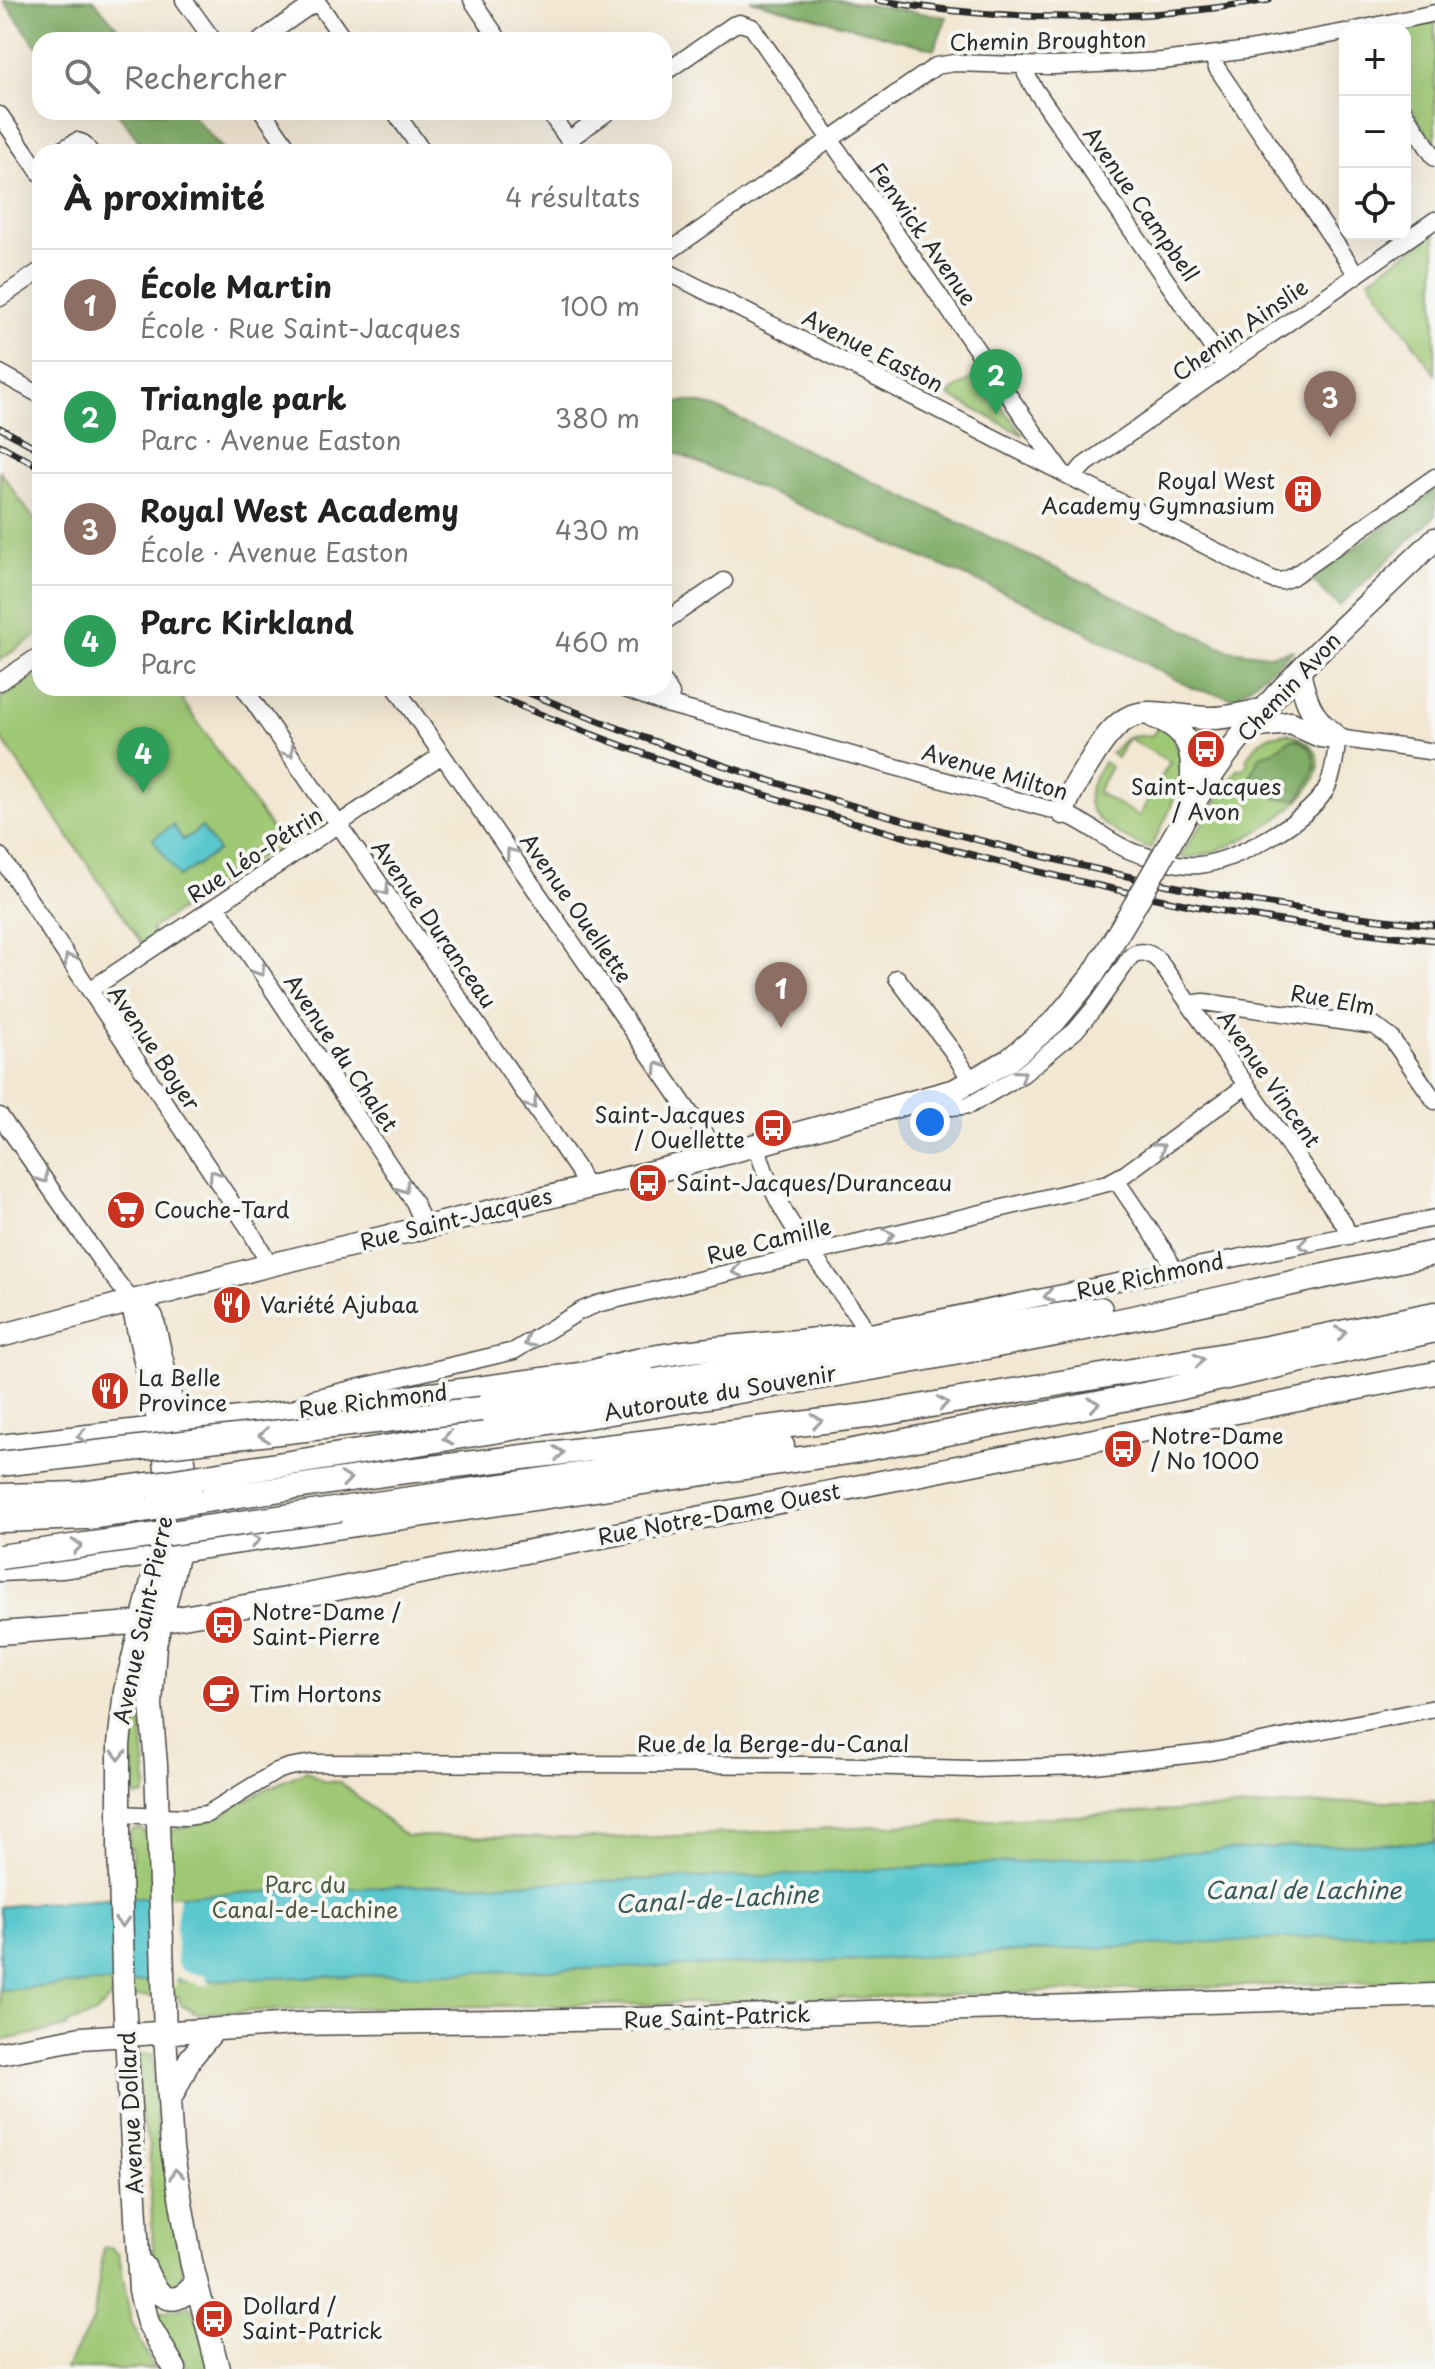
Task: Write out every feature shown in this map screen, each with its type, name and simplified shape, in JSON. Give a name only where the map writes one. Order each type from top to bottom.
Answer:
[{"type":"highway","name":"Autoroute du Souvenir","points":[[0,1520],[87,1517],[149,1497],[1123,1321],[1316,1276],[1435,1253]]},
{"type":"highway","points":[[0,1464],[481,1409],[1316,1276]]},
{"type":"highway","name":"Autoroute du Souvenir","points":[[200,1489],[398,1472],[866,1416],[1267,1348],[1435,1314]]},
{"type":"highway","points":[[168,1552],[848,1452],[1159,1392],[1435,1330]]},
{"type":"highway","points":[[587,1373],[755,1364]]},
{"type":"highway","points":[[0,1557],[768,1448],[1029,1415]]},
{"type":"highway","name":"Autoroute du Souvenir","points":[[0,1496],[149,1497]]},
{"type":"main road","name":"Chemin Avon","points":[[1165,852],[1190,808],[1255,719],[1435,539]]},
{"type":"main road","points":[[1299,672],[1309,708],[1323,726],[1338,738]]},
{"type":"main road","points":[[1063,813],[1074,788],[1110,731],[1122,721],[1141,714],[1165,712],[1291,723],[1320,736],[1338,738]]},
{"type":"main road","points":[[1141,714],[1165,720],[1187,741],[1192,762],[1190,808]]},
{"type":"main road","name":"Rue Saint-Jacques","points":[[0,1336],[270,1265],[715,1156],[955,1090],[1021,1051],[1071,1004],[1098,968],[1165,852]]},
{"type":"main road","name":"Avenue Saint-Pierre","points":[[119,1848],[121,1714],[168,1552],[187,1513],[188,1486],[132,1301]]},
{"type":"main road","name":"Rue Richmond","points":[[0,1446],[587,1373],[619,1363],[677,1353],[807,1342],[865,1333]]},
{"type":"main road","name":"Rue Notre-Dame Ouest","points":[[0,1633],[150,1622],[362,1585],[1435,1373]]},
{"type":"main road","points":[[0,1570],[61,1567],[168,1552]]},
{"type":"main road","name":"Avenue Saint-Pierre","points":[[150,1622],[160,1896]]},
{"type":"main road","name":"Avenue Dollard","points":[[119,1848],[138,2250],[144,2312],[175,2369]]},
{"type":"main road","name":"Avenue Dollard","points":[[160,1896],[174,2165],[196,2283],[218,2369]]},
{"type":"main road","name":"Rue Saint-Patrick","points":[[0,2053],[81,2038],[306,2024],[638,2019],[1435,1995]]},
{"type":"main road","points":[[164,2000],[213,2031],[190,2059],[169,2103]]},
{"type":"main road","points":[[81,2038],[125,2002]]},
{"type":"main road","points":[[138,2250],[160,2295],[179,2298],[196,2283]]},
{"type":"street","points":[[184,0],[207,32]]},
{"type":"street","points":[[472,0],[494,32]]},
{"type":"street","points":[[272,32],[316,1],[338,32]]},
{"type":"street","points":[[1384,24],[1435,13]]},
{"type":"street","name":"Fenwick Avenue","points":[[672,67],[733,25],[744,24],[755,30],[1068,476]]},
{"type":"street","name":"Chemin Broughton","points":[[672,249],[936,66],[954,63],[1122,63],[1212,55],[1339,33]]},
{"type":"street","points":[[1212,55],[1217,68],[1357,275]]},
{"type":"street","name":"Avenue Campbell","points":[[1025,65],[1034,88],[1225,366]]},
{"type":"street","points":[[0,115],[32,158]]},
{"type":"street","points":[[269,120],[285,144]]},
{"type":"street","points":[[401,120],[417,144]]},
{"type":"street","points":[[554,120],[571,144]]},
{"type":"street","points":[[574,144],[600,120]]},
{"type":"street","points":[[1411,122],[1435,158]]},
{"type":"street","name":"Chemin Ainslie","points":[[1068,476],[1435,220]]},
{"type":"street","name":"Avenue Easton","points":[[672,274],[1277,581],[1292,577],[1435,477]]},
{"type":"street","points":[[0,298],[32,276]]},
{"type":"street","points":[[0,373],[32,391]]},
{"type":"street","points":[[672,617],[724,581]]},
{"type":"street","points":[[0,682],[32,660]]},
{"type":"street","name":"Avenue Duranceau","points":[[250,696],[578,1170],[585,1187]]},
{"type":"street","name":"Avenue Ouellette","points":[[401,696],[696,1122],[715,1156]]},
{"type":"street","name":"Avenue Milton","points":[[645,696],[1063,813],[1134,852],[1181,863],[1205,864],[1252,846],[1309,809],[1330,781],[1338,738]]},
{"type":"street","points":[[670,705],[671,696]]},
{"type":"street","points":[[1338,738],[1435,752]]},
{"type":"street","name":"Rue Léo-Pétrin","points":[[90,990],[442,755]]},
{"type":"street","name":"Avenue Boyer","points":[[0,856],[254,1235],[270,1265]]},
{"type":"street","name":"Avenue du Chalet","points":[[217,906],[414,1202],[425,1227]]},
{"type":"street","name":"Avenue Vincent","points":[[1145,952],[1155,957],[1162,966],[1344,1224],[1349,1237]]},
{"type":"street","name":"Rue Saint-Jacques","points":[[913,1103],[965,1107],[1010,1083],[1075,1031],[1131,956],[1145,952]]},
{"type":"street","points":[[897,978],[972,1082]]},
{"type":"street","name":"Rue Elm","points":[[1189,1004],[1204,1002],[1375,1026],[1391,1038],[1435,1101]]},
{"type":"street","name":"Rue Camille","points":[[287,1412],[311,1399],[514,1351],[597,1304],[1116,1180],[1247,1085]]},
{"type":"street","name":"Avenue Saint-Pierre","points":[[0,1116],[132,1301]]},
{"type":"street","points":[[757,1144],[772,1192],[860,1320],[865,1333]]},
{"type":"street","points":[[1116,1180],[1167,1255],[1174,1271]]},
{"type":"street","name":"Rue Richmond","points":[[865,1333],[1435,1218]]},
{"type":"street","name":"Rue de la Berge-du-Canal","points":[[119,1814],[194,1817],[207,1814],[277,1771],[314,1763],[822,1765],[971,1769],[1085,1766],[1205,1753],[1435,1708]]},
{"type":"green space","points":[[3,0],[94,0],[121,32],[32,32],[32,40]]},
{"type":"green space","points":[[750,0],[839,0],[947,17],[934,49]]},
{"type":"green space","points":[[1435,22],[1435,145],[1411,110],[1411,27]]},
{"type":"green space","points":[[123,120],[196,120],[219,144],[142,144]]},
{"type":"green space","points":[[1435,233],[1435,374],[1369,279]]},
{"type":"green space","points":[[977,374],[1023,435],[948,395]]},
{"type":"green space","points":[[688,401],[715,407],[1228,650],[1269,655],[1294,650],[1235,698],[1194,689],[1036,606],[672,451],[672,404]]},
{"type":"green space","points":[[0,471],[32,517],[32,638],[0,660]]},
{"type":"green space","points":[[1435,490],[1435,516],[1339,606],[1311,579]]},
{"type":"green space","points":[[32,677],[32,696],[180,696],[286,850],[270,861],[265,854],[151,929],[155,936],[142,944],[0,736],[0,699]]},
{"type":"green space","points":[[1185,724],[1216,731],[1199,756]]},
{"type":"green space","points":[[1158,726],[1170,731],[1185,765],[1169,812],[1150,849],[1100,821],[1093,813],[1089,798],[1093,781],[1104,762],[1111,767],[1097,792],[1139,816],[1170,762],[1128,738],[1117,758],[1111,753],[1127,737],[1153,735]]},
{"type":"green space","points":[[1288,733],[1301,741],[1289,741],[1259,760],[1251,775],[1259,784],[1256,788],[1263,794],[1271,784],[1274,796],[1312,774],[1316,767],[1304,743],[1313,748],[1319,767],[1309,788],[1289,809],[1262,829],[1203,854],[1180,857],[1239,768],[1243,770],[1248,763],[1246,760],[1255,747],[1267,737]]},
{"type":"green space","points":[[1296,739],[1312,751],[1313,775],[1298,799],[1277,799],[1271,784],[1264,778],[1259,784],[1255,783],[1251,775],[1260,756],[1273,752],[1288,740]]},
{"type":"green space","points":[[143,1664],[141,1719],[147,1785],[144,1795],[136,1797],[129,1791],[127,1780],[134,1700]]},
{"type":"green space","name":"Parc du Canal-de-Lachine","points":[[306,1771],[322,1781],[340,1782],[406,1836],[635,1838],[1375,1801],[1435,1801],[1435,1980],[649,2004],[206,2013],[192,2013],[192,2010],[182,2006],[178,1996],[111,1997],[96,2014],[66,2024],[66,2027],[0,2041],[0,1907],[131,1897],[129,1862],[132,1862],[132,1848],[127,1847],[131,1830],[140,1828],[148,1835],[168,1838],[173,1830],[216,1818],[266,1789]]},
{"type":"green space","points":[[153,2054],[158,2139],[175,2212],[183,2270],[179,2282],[169,2286],[154,2274],[149,2146],[139,2106],[138,2055]]},
{"type":"green space","points":[[104,2247],[111,2247],[119,2255],[131,2321],[154,2369],[65,2369],[93,2321]]},
{"type":"green space","points":[[188,2306],[193,2308],[211,2369],[188,2369],[157,2320],[158,2313]]},
{"type":"water","points":[[173,825],[183,840],[202,827],[218,851],[179,877],[153,839]]},
{"type":"water","name":"Canal de Lachine","points":[[1435,1842],[1435,1931],[816,1962],[76,1984],[0,1990],[0,1907],[24,1904],[316,1889],[768,1876],[1300,1846]]},
{"type":"pier","points":[[151,1896],[179,1896],[177,1964],[182,1970],[205,1976],[211,1985],[176,1978],[176,1986],[156,1987],[149,1909]]},
{"type":"railway","points":[[877,0],[975,13],[1073,17],[1171,13],[1269,0]]},
{"type":"railway","points":[[0,428],[32,446]]},
{"type":"railway","points":[[0,445],[32,463]]},
{"type":"railway","points":[[496,696],[712,778],[953,850],[1192,906],[1313,926],[1435,940]]},
{"type":"railway","points":[[536,696],[752,775],[994,844],[1213,894],[1323,912],[1435,925]]},
{"type":"place","name":"Triangle park","points":[[996,415]]},
{"type":"place","name":"Royal West Academy","points":[[1330,437]]},
{"type":"place","name":"Royal West Academy Gymnasium","points":[[1303,494]]},
{"type":"place","name":"Saint-Jacques / Avon","points":[[1206,749]]},
{"type":"place","name":"Parc Kirkland","points":[[143,793]]},
{"type":"place","name":"École Martin","points":[[781,1028]]},
{"type":"place","name":"Saint-Jacques / Ouellette","points":[[773,1128]]},
{"type":"place","name":"Saint-Jacques/Duranceau","points":[[648,1183]]},
{"type":"place","name":"Couche-Tard","points":[[126,1210]]},
{"type":"place","name":"Variété Ajubaa","points":[[232,1305]]},
{"type":"place","name":"La Belle Province","points":[[110,1391]]},
{"type":"place","name":"Notre-Dame / No 1000","points":[[1123,1449]]},
{"type":"place","name":"Notre-Dame / Saint-Pierre","points":[[224,1625]]},
{"type":"place","name":"Tim Hortons","points":[[221,1694]]},
{"type":"place","name":"Dollard / Saint-Patrick","points":[[214,2319]]},
{"type":"water label","name":"Canal-de-Lachine","points":[[717,1900]]}]
